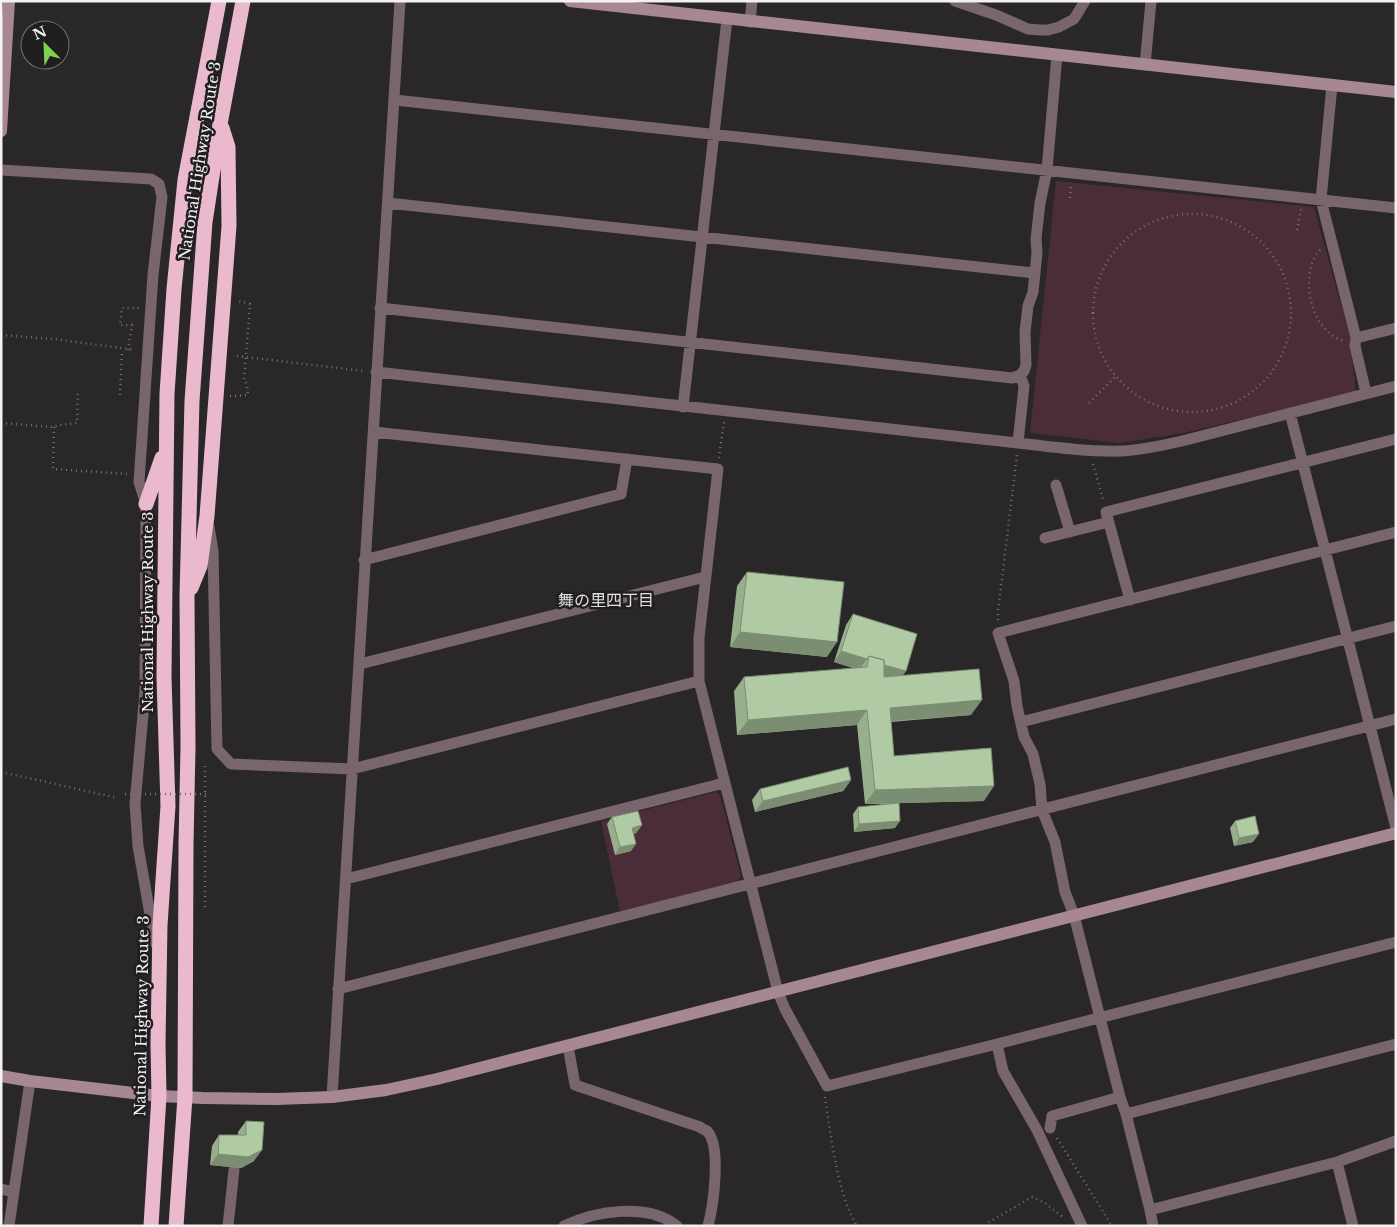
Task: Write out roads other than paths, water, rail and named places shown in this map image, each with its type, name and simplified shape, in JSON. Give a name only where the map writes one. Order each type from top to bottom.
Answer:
[{"type":"highway","name":"National Highway Route 3","points":[[151,1226],[159,1096],[160,925],[168,806],[164,677],[167,394],[185,180],[219,1]]},
{"type":"highway","name":"National Highway Route 3","points":[[176,1226],[185,1097],[188,747],[187,596],[192,401],[205,222],[220,124],[244,1]]},
{"type":"highway","points":[[187,596],[200,566],[207,516],[229,226],[228,147],[220,124]]},
{"type":"highway","points":[[146,504],[166,445]]},
{"type":"street","points":[[1,131],[9,1]]},
{"type":"street","points":[[332,1097],[400,1]]},
{"type":"street","points":[[570,1],[647,5],[750,22],[1396,92]]},
{"type":"street","points":[[750,22],[752,1]]},
{"type":"street","points":[[955,1],[996,15],[1028,29],[1048,30],[1059,27],[1074,19],[1085,1]]},
{"type":"street","points":[[1145,65],[1151,1]]},
{"type":"street","points":[[683,407],[727,19]]},
{"type":"street","points":[[380,308],[1012,378],[1020,375],[1026,365],[1025,332],[1028,306],[1033,292],[1037,253],[1036,239],[1040,203],[1047,170],[1057,55]]},
{"type":"street","points":[[1332,85],[1321,200],[1356,338],[1355,346],[1366,393]]},
{"type":"street","points":[[395,100],[1396,208]]},
{"type":"street","points":[[1,170],[151,179],[159,184],[162,197],[154,275],[139,482],[146,504],[145,692],[135,804],[138,846],[159,965]]},
{"type":"street","points":[[388,203],[1034,273]]},
{"type":"street","points":[[1356,338],[1396,328]]},
{"type":"street","points":[[376,372],[1018,443],[1089,450],[1123,451],[1153,447],[1396,386]]},
{"type":"street","points":[[1018,443],[1024,386],[1020,375]]},
{"type":"street","points":[[1290,413],[1396,828]]},
{"type":"street","points":[[374,432],[718,470],[699,638],[700,681],[724,783],[778,992],[785,1009],[827,1086],[1396,942]]},
{"type":"street","points":[[1045,538],[1070,532],[1108,517],[1396,439]]},
{"type":"street","points":[[364,560],[621,494],[627,459]]},
{"type":"street","points":[[1056,485],[1070,532]]},
{"type":"street","points":[[207,516],[213,551],[217,749],[231,764],[352,769],[700,681]]},
{"type":"street","points":[[1108,517],[1130,600]]},
{"type":"street","points":[[1153,1226],[1074,915],[1065,892],[1055,842],[1042,810],[1040,784],[1033,754],[1024,737],[1014,681],[998,634],[1396,532]]},
{"type":"street","points":[[360,664],[705,577]]},
{"type":"street","points":[[1022,722],[1396,626]]},
{"type":"street","points":[[338,989],[1396,719]]},
{"type":"street","points":[[346,879],[724,783]]},
{"type":"street","points":[[1,1076],[159,1096],[185,1097],[276,1099],[332,1097],[386,1090],[568,1046],[1396,833]]},
{"type":"street","points":[[997,1044],[1003,1071],[1037,1130],[1082,1226]]},
{"type":"street","points":[[1126,1114],[1396,1044]]},
{"type":"street","points":[[568,1046],[576,1085],[700,1127],[708,1132],[712,1142],[715,1162],[714,1191],[708,1226]]},
{"type":"street","points":[[10,1226],[30,1081]]},
{"type":"street","points":[[1050,1128],[1052,1116],[1120,1097]]},
{"type":"street","points":[[1150,1210],[1337,1162],[1396,1141]]},
{"type":"street","points":[[1337,1162],[1353,1226]]},
{"type":"street","points":[[228,1226],[234,1170]]},
{"type":"street","points":[[1,1189],[14,1192]]},
{"type":"street","points":[[564,1226],[590,1215],[613,1211],[655,1215],[677,1226]]},
{"type":"district","name":"舞の里四丁目","points":[[606,600]]}]
